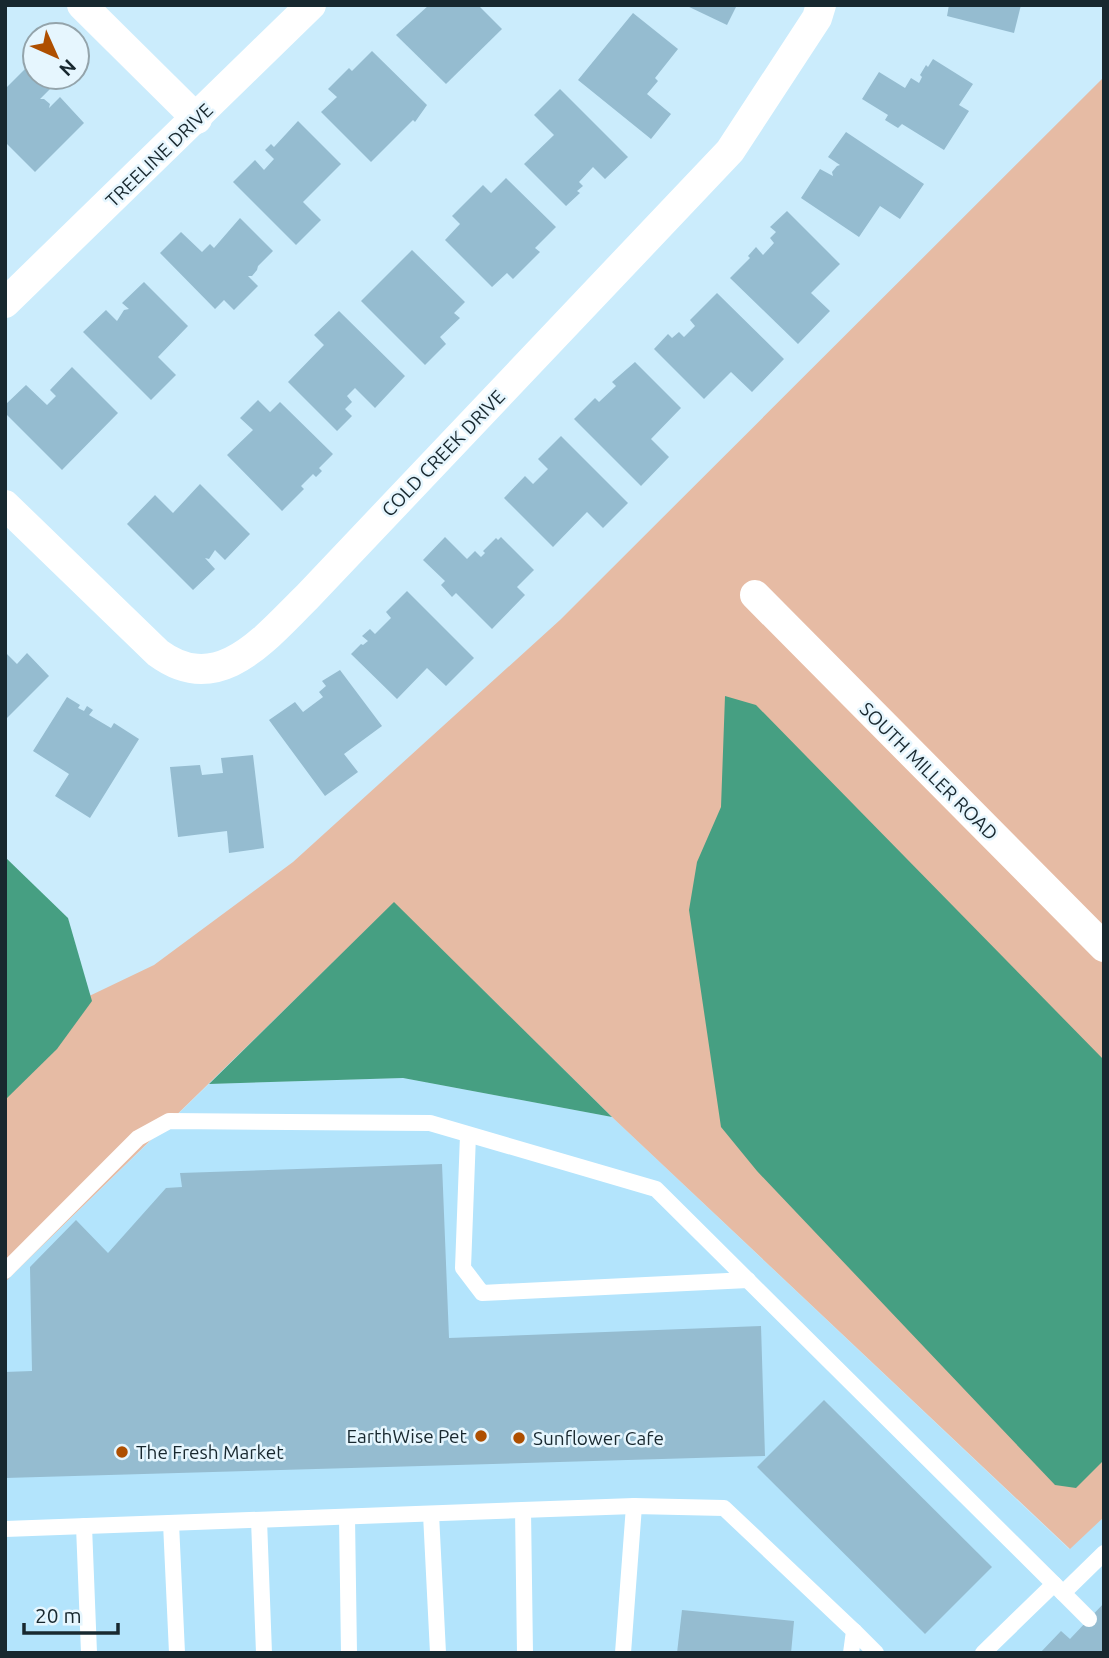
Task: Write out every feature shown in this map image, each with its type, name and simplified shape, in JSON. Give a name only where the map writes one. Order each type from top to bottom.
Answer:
[{"type":"street","points":[[82,5],[197,119]]},
{"type":"street","name":"TREELINE DRIVE","points":[[5,303],[197,119],[311,5]]},
{"type":"street","name":"COLD CREEK DRIVE","points":[[5,505],[158,653],[173,664],[187,668],[217,668],[243,656],[316,587],[730,151],[817,18],[821,5]]},
{"type":"street","name":"SOUTH MILLER ROAD","points":[[755,595],[1104,947]]},
{"type":"lane","points":[[5,1271],[138,1138],[169,1121],[430,1123],[656,1189],[1089,1619]]},
{"type":"lane","points":[[468,1135],[463,1268],[482,1293],[748,1280]]},
{"type":"lane","points":[[623,1653],[634,1506]]},
{"type":"lane","points":[[5,1529],[634,1506],[724,1508],[876,1653]]},
{"type":"lane","points":[[523,1510],[525,1653]]},
{"type":"lane","points":[[431,1514],[438,1653]]},
{"type":"lane","points":[[346,1517],[349,1653]]},
{"type":"lane","points":[[258,1520],[264,1653]]},
{"type":"lane","points":[[171,1523],[177,1653]]},
{"type":"lane","points":[[84,1526],[89,1653]]},
{"type":"lane","points":[[983,1653],[1058,1588],[1104,1553]]},
{"type":"lane","points":[[851,1653],[854,1631]]},
{"type":"shaded area","points":[[1104,77],[1104,1517],[1070,1549],[612,1117],[394,903],[5,1282],[5,1074],[83,999],[154,965],[293,862],[560,620]]},
{"type":"shaded area","points":[[725,696],[756,705],[1104,1060],[1104,1460],[1076,1488],[1055,1485],[757,1171],[721,1127],[689,910],[697,862],[721,807]]},
{"type":"shaded area","points":[[5,857],[68,918],[92,1001],[57,1049],[5,1100]]},
{"type":"shaded area","points":[[394,902],[612,1117],[403,1078],[209,1084]]},
{"type":"shaded area","points":[[403,1078],[612,1117],[1069,1549],[1104,1517],[1104,1653],[5,1653],[5,1282],[209,1084]]},
{"type":"building","points":[[429,5],[478,5],[502,29],[446,84],[396,35]]},
{"type":"building","points":[[685,5],[737,5],[727,25]]},
{"type":"building","points":[[949,5],[1021,5],[1014,33],[947,16]]},
{"type":"building","points":[[633,13],[678,49],[655,78],[658,81],[647,94],[671,114],[651,139],[578,80]]},
{"type":"building","points":[[372,51],[427,105],[415,122],[413,120],[371,162],[321,112],[337,97],[328,89],[349,68],[352,71]]},
{"type":"building","points":[[933,59],[973,84],[959,105],[969,111],[944,150],[902,124],[898,128],[885,120],[888,115],[862,99],[879,72],[905,88],[911,78],[919,83],[922,77],[920,75]]},
{"type":"building","points":[[21,73],[21,91],[48,91],[40,99],[50,104],[49,108],[60,97],[84,123],[35,172],[7,144],[5,146],[5,89]]},
{"type":"building","points":[[560,89],[628,157],[605,179],[593,167],[579,182],[583,186],[577,191],[580,193],[566,206],[524,164],[554,135],[534,115]]},
{"type":"building","points":[[298,121],[341,164],[303,202],[321,220],[296,245],[233,182],[255,160],[264,170],[274,159],[265,150],[271,144],[274,147]]},
{"type":"building","points":[[846,132],[924,184],[900,219],[880,206],[859,237],[801,198],[820,169],[833,176],[832,172],[840,165],[828,157]]},
{"type":"building","points":[[506,178],[556,227],[535,248],[540,252],[513,279],[507,273],[492,287],[445,240],[460,224],[452,216],[483,185],[491,193]]},
{"type":"building","points":[[787,211],[840,264],[811,293],[830,311],[798,344],[730,278],[750,258],[748,256],[756,247],[763,255],[774,243],[770,238],[776,232],[770,227]]},
{"type":"building","points":[[240,218],[273,251],[252,276],[248,276],[258,286],[234,310],[224,300],[215,309],[160,253],[181,232],[202,252],[210,244],[214,248]]},
{"type":"building","points":[[412,250],[465,302],[454,313],[460,318],[440,337],[446,344],[425,365],[361,301]]},
{"type":"building","points":[[144,282],[188,326],[158,357],[176,375],[151,400],[83,332],[106,310],[117,321],[124,310],[129,309],[122,303]]},
{"type":"building","points":[[717,293],[784,359],[752,392],[731,372],[704,399],[654,349],[668,334],[672,338],[679,332],[684,337],[695,326],[690,320]]},
{"type":"building","points":[[339,311],[405,376],[375,408],[355,388],[347,396],[352,402],[345,409],[352,416],[337,431],[288,382],[324,345],[314,335]]},
{"type":"building","points":[[635,362],[681,408],[651,439],[669,457],[641,486],[574,419],[595,398],[599,402],[616,386],[612,382]]},
{"type":"building","points":[[72,367],[118,413],[62,470],[5,413],[5,405],[26,385],[47,405],[56,396],[50,390]]},
{"type":"building","points":[[258,400],[270,412],[280,402],[333,454],[319,468],[322,471],[316,477],[313,474],[301,486],[304,489],[282,511],[227,455],[253,430],[240,418]]},
{"type":"building","points":[[561,436],[628,503],[603,528],[587,512],[553,547],[504,498],[525,476],[533,484],[548,469],[538,459]]},
{"type":"building","points":[[200,484],[250,534],[225,560],[215,550],[209,559],[205,558],[215,569],[193,590],[127,524],[155,495],[173,513]]},
{"type":"building","points":[[445,537],[467,559],[475,551],[481,557],[485,553],[483,551],[496,538],[498,540],[501,537],[534,570],[517,587],[525,595],[492,629],[456,593],[452,597],[441,585],[445,581],[423,560]]},
{"type":"building","points":[[407,591],[474,658],[446,686],[427,668],[397,699],[351,654],[368,641],[362,636],[370,629],[375,634],[391,618],[386,612]]},
{"type":"building","points":[[5,652],[17,664],[27,653],[49,676],[5,720]]},
{"type":"building","points":[[340,670],[382,726],[344,754],[358,772],[325,796],[269,720],[295,702],[303,712],[323,697],[319,692],[326,686],[322,681]]},
{"type":"building","points":[[67,697],[84,711],[87,706],[93,710],[89,715],[111,728],[114,723],[139,739],[90,818],[55,796],[69,774],[33,751]]},
{"type":"building","points":[[253,755],[264,848],[229,853],[227,831],[178,837],[170,767],[200,765],[202,775],[223,773],[221,758]]},
{"type":"building","points":[[442,1164],[449,1338],[761,1326],[765,1456],[5,1478],[5,1372],[32,1371],[30,1267],[76,1220],[108,1253],[166,1188],[182,1187],[180,1173]]},
{"type":"building","points":[[824,1400],[992,1567],[925,1634],[757,1467]]},
{"type":"building","points":[[1104,1603],[1104,1653],[1040,1653],[1061,1631],[1070,1639]]},
{"type":"building","points":[[682,1610],[794,1621],[791,1653],[677,1653]]},
{"type":"place","name":"EarthWise Pet","points":[[481,1436]]},
{"type":"place","name":"Sunflower Cafe","points":[[519,1438]]},
{"type":"place","name":"The Fresh Market","points":[[122,1452]]}]
